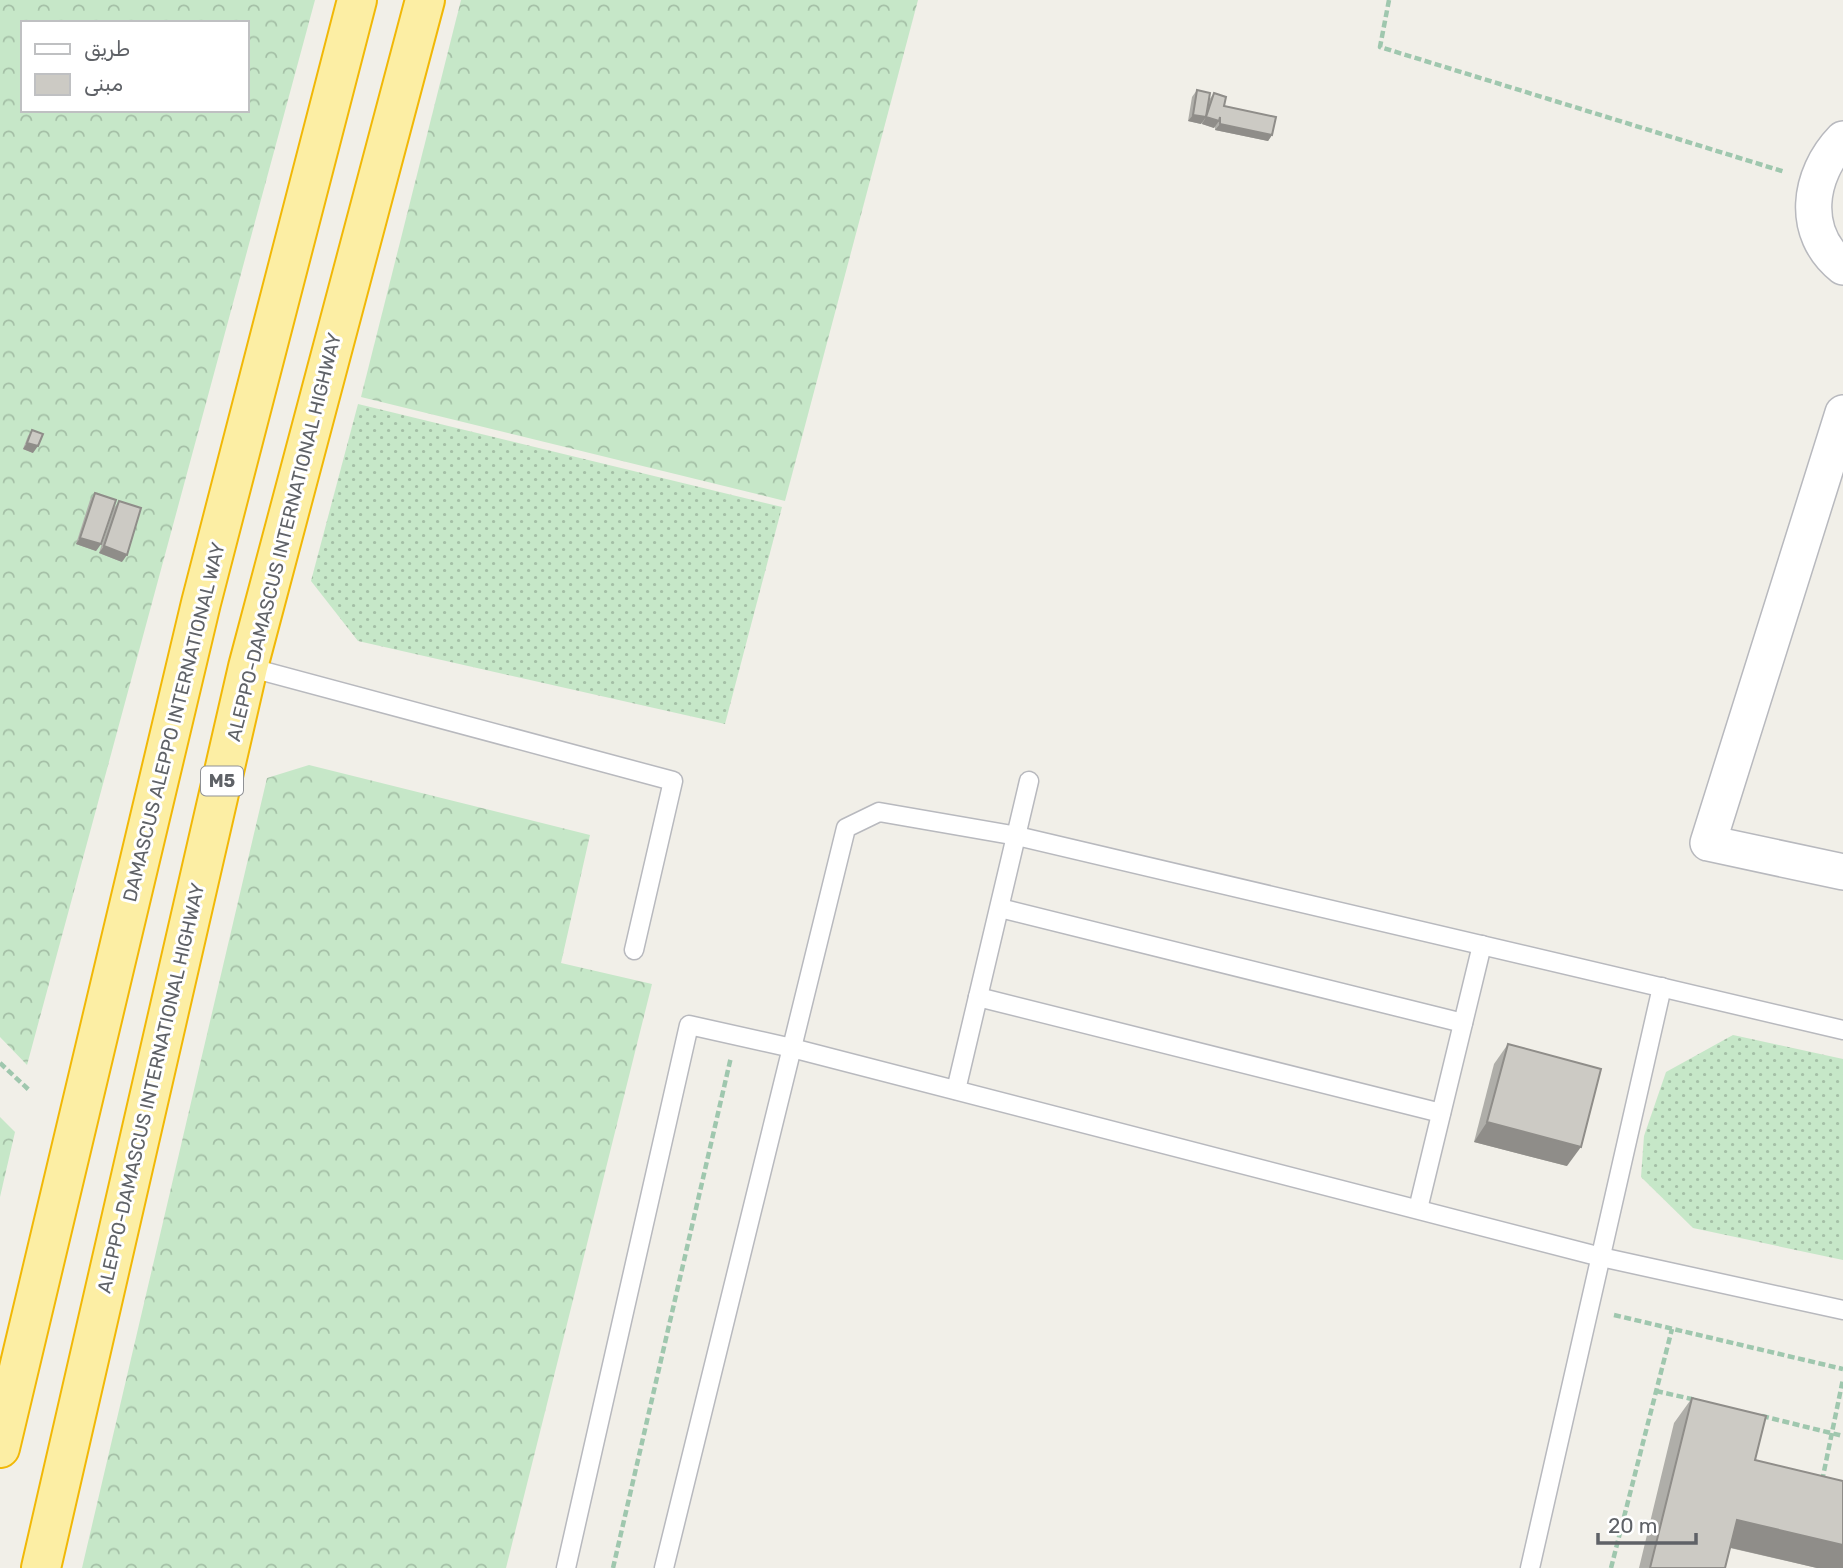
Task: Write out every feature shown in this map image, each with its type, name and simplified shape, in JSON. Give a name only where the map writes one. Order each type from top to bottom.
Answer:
[{"type":"highway","name":"DAMASCUS ALEPPO INTERNATIONAL WAY","points":[[0,1447],[201,603],[357,0]]},
{"type":"highway","name":"ALEPPO-DAMASCUS INTERNATIONAL HIGHWAY","points":[[41,1568],[248,667],[425,0]]},
{"type":"street","points":[[1843,139],[1827,155],[1816,181],[1812,209],[1819,236],[1834,260],[1843,267]]},
{"type":"street","points":[[1843,412],[1708,844],[1843,872]]},
{"type":"lane","points":[[248,667],[673,781],[634,950]]},
{"type":"lane","points":[[956,1090],[1029,781]]},
{"type":"lane","points":[[664,1568],[846,828],[879,811],[1017,836],[1843,1030]]},
{"type":"lane","points":[[1000,908],[1462,1023]]},
{"type":"lane","points":[[1418,1209],[1482,945]]},
{"type":"lane","points":[[1530,1568],[1661,987]]},
{"type":"lane","points":[[978,997],[1441,1113]]},
{"type":"lane","points":[[566,1568],[689,1025],[792,1048],[1601,1257],[1843,1311]]},
{"type":"path","points":[[1389,0],[1380,47],[1816,181]]},
{"type":"path","points":[[612,1568],[736,1035]]},
{"type":"path","points":[[0,1063],[29,1090]]},
{"type":"path","points":[[1589,1310],[1843,1370]]},
{"type":"path","points":[[1611,1568],[1672,1329]]},
{"type":"path","points":[[1821,1483],[1843,1379]]},
{"type":"path","points":[[1656,1391],[1710,1404]]},
{"type":"path","points":[[1751,1413],[1843,1436]]},
{"type":"green space","points":[[0,0],[315,0],[27,1065],[0,1037]]},
{"type":"green space","points":[[461,0],[918,0],[785,501],[361,397]]},
{"type":"green space","points":[[358,404],[782,507],[725,724],[358,641],[311,581]]},
{"type":"green space","points":[[309,765],[590,835],[561,963],[652,984],[506,1568],[82,1568],[267,778]]},
{"type":"green space","points":[[1733,1035],[1843,1059],[1843,1260],[1693,1228],[1641,1177],[1644,1136],[1666,1072]]},
{"type":"green space","points":[[0,1117],[15,1132],[0,1197]]},
{"type":"building","points":[[1197,90],[1210,93],[1206,117],[1193,115]]},
{"type":"building","points":[[1214,93],[1226,97],[1224,106],[1276,117],[1272,135],[1220,124],[1220,117],[1219,121],[1206,117]]},
{"type":"building","points":[[32,430],[43,434],[38,446],[27,443]]},
{"type":"building","points":[[95,493],[116,500],[101,544],[80,538]]},
{"type":"building","points":[[119,501],[141,508],[127,555],[104,546]]},
{"type":"building","points":[[1508,1044],[1601,1069],[1581,1147],[1487,1122]]},
{"type":"building","points":[[1692,1398],[1766,1416],[1755,1460],[1843,1481],[1843,1545],[1737,1520],[1725,1568],[1650,1568]]}]
